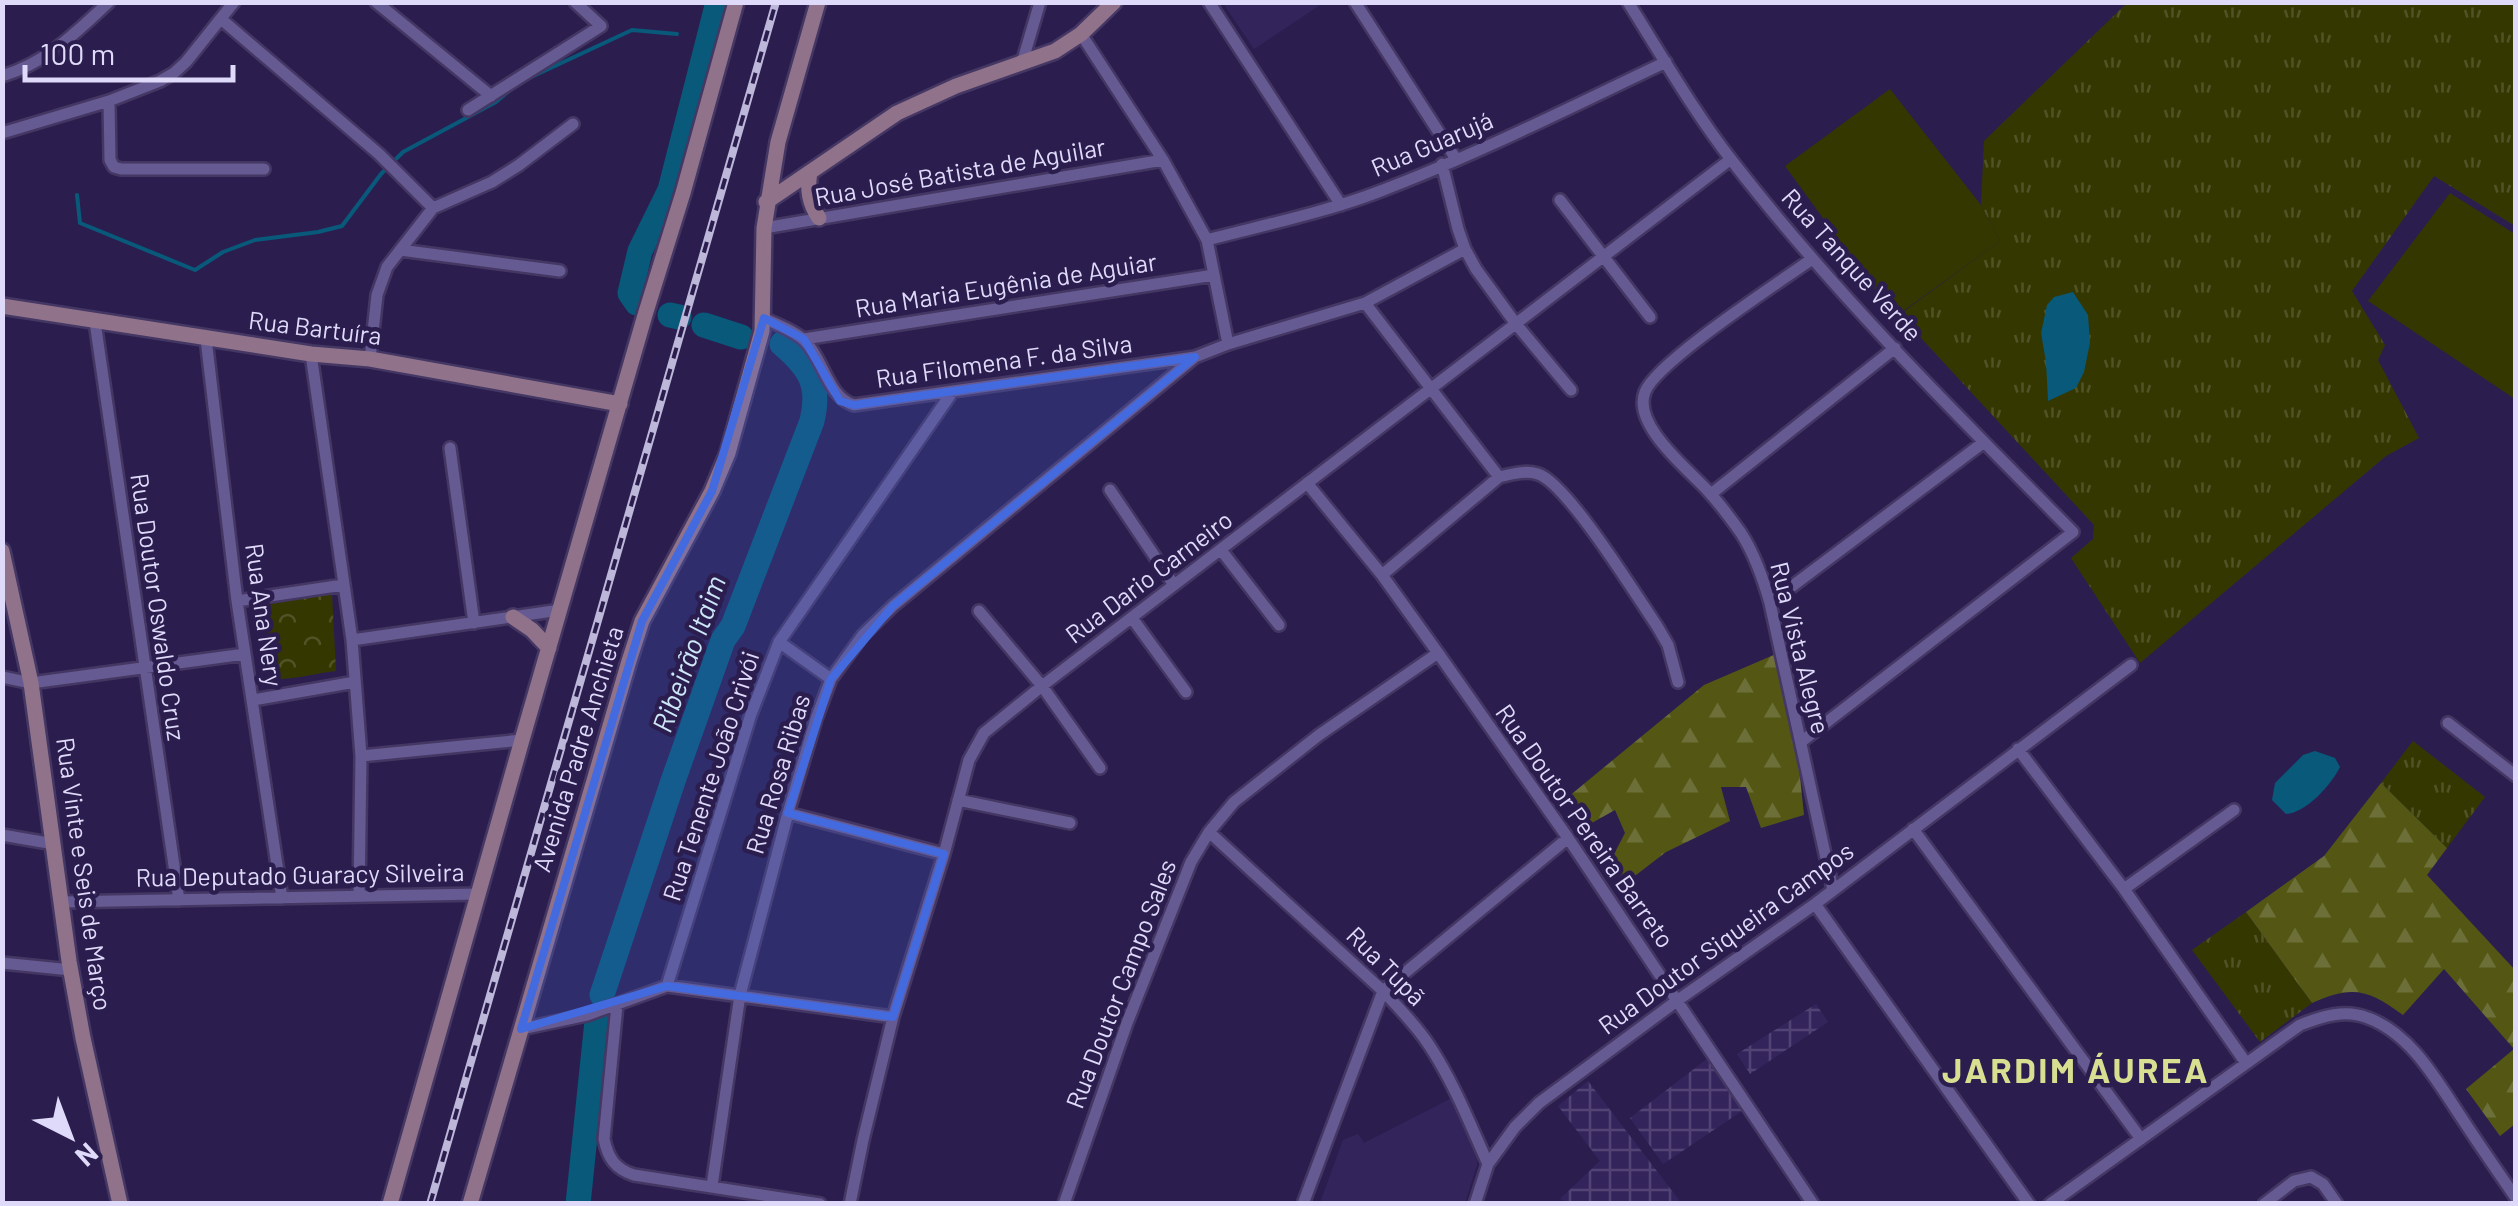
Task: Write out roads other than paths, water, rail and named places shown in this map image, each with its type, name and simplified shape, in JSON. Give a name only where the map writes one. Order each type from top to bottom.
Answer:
[{"type":"main road","points":[[390,1204],[736,2]]},
{"type":"main road","name":"Avenida Padre Anchieta","points":[[470,1204],[628,661],[642,621],[728,453],[763,324],[766,202],[778,142],[818,2]]},
{"type":"main road","points":[[766,202],[897,113],[956,86],[1054,51],[1081,34],[1114,2]]},
{"type":"main road","points":[[810,172],[807,188],[818,218]]},
{"type":"main road","name":"Rua Bartuíra","points":[[2,306],[206,339],[370,360],[620,404]]},
{"type":"main road","name":"Rua Vinte e Seis de Março","points":[[3,556],[31,683],[71,970],[120,1204]]},
{"type":"main road","points":[[514,617],[550,648]]},
{"type":"street","points":[[2,76],[54,52],[109,2]]},
{"type":"street","points":[[2,133],[108,102],[160,82],[174,73],[234,2]]},
{"type":"street","points":[[376,2],[491,96]]},
{"type":"street","points":[[468,110],[602,26],[575,2]]},
{"type":"street","points":[[1022,63],[1040,2]]},
{"type":"street","points":[[1209,2],[1340,205]]},
{"type":"street","points":[[1355,2],[1456,159]]},
{"type":"street","name":"Rua Tanque Verde","points":[[1628,2],[1731,159],[1812,259],[2073,532],[1801,742]]},
{"type":"street","points":[[221,19],[379,154],[433,208]]},
{"type":"street","points":[[1081,34],[1163,160],[1206,240],[1228,344]]},
{"type":"street","name":"Rua Guarujá","points":[[1206,240],[1378,192],[1666,62]]},
{"type":"street","points":[[108,102],[110,160],[114,167],[264,170]]},
{"type":"street","points":[[370,360],[377,296],[387,266],[433,208],[492,182],[573,124]]},
{"type":"street","name":"Rua Dario Carneiro","points":[[850,1204],[893,1017],[969,760],[984,733],[1731,159]]},
{"type":"street","name":"Rua José Batista de Aguilar","points":[[764,228],[1163,160]]},
{"type":"street","points":[[1442,164],[1465,249],[1476,269],[1570,390]]},
{"type":"street","points":[[1560,200],[1650,317]]},
{"type":"street","name":"Rua Filomena F. da Silva","points":[[804,339],[844,402],[854,405],[954,392],[1196,357],[1365,303],[1465,249]]},
{"type":"street","points":[[400,250],[560,271]]},
{"type":"street","name":"Rua Vista Alegre","points":[[1812,259],[1674,358],[1645,392],[1644,409],[1658,439],[1711,494],[1751,550],[1770,603],[1833,890]]},
{"type":"street","name":"Rua Maria Eugênia de Aguiar","points":[[804,339],[1214,275]]},
{"type":"street","points":[[1365,303],[1499,476]]},
{"type":"street","name":"Rua Doutor Oswaldo Cruz","points":[[95,322],[178,900]]},
{"type":"street","points":[[763,324],[804,339]]},
{"type":"street","name":"Rua Ana Nery","points":[[206,339],[237,601],[282,898]]},
{"type":"street","points":[[1711,494],[1895,348]]},
{"type":"street","points":[[311,354],[352,640],[361,756],[359,896]]},
{"type":"street","name":"Rua Rosa Ribas","points":[[712,1186],[740,995],[788,813],[831,679],[863,635],[893,606],[1196,357]]},
{"type":"street","name":"Rua Tenente João Crivói","points":[[667,986],[751,714],[779,642],[954,392]]},
{"type":"street","points":[[1770,603],[1984,442]]},
{"type":"street","points":[[450,448],[474,622]]},
{"type":"street","points":[[1382,575],[1499,476],[1540,474],[1571,502],[1657,626],[1668,645],[1678,682]]},
{"type":"street","name":"Rua Doutor Pereira Barreto","points":[[1307,483],[1382,575],[1568,838],[1813,1204]]},
{"type":"street","points":[[1110,490],[1174,586]]},
{"type":"street","points":[[1221,550],[1279,625]]},
{"type":"street","points":[[237,601],[343,585]]},
{"type":"street","points":[[352,640],[560,610]]},
{"type":"street","points":[[979,611],[1042,686],[1100,768]]},
{"type":"street","points":[[1132,618],[1186,692]]},
{"type":"street","points":[[779,642],[831,679]]},
{"type":"street","name":"Rua Doutor Campo Sales","points":[[1064,1204],[1127,1023],[1191,862],[1209,832],[1234,802],[1305,746],[1438,653]]},
{"type":"street","points":[[2,677],[31,683],[245,654]]},
{"type":"street","name":"Rua Doutor Siqueira Campos","points":[[1475,1204],[1488,1164],[1515,1127],[1539,1103],[1815,904],[2131,665]]},
{"type":"street","points":[[254,700],[355,682]]},
{"type":"street","points":[[2448,723],[2516,776]]},
{"type":"street","points":[[361,756],[522,740]]},
{"type":"street","points":[[2018,749],[2124,889],[2246,1063]]},
{"type":"street","points":[[958,800],[1070,822]]},
{"type":"street","points":[[2124,889],[2234,810]]},
{"type":"street","points":[[788,813],[944,854]]},
{"type":"street","points":[[1913,829],[2141,1139]]},
{"type":"street","name":"Rua Tupã","points":[[1209,832],[1383,991],[1426,1041],[1442,1066],[1488,1164]]},
{"type":"street","points":[[2,835],[54,844]]},
{"type":"street","points":[[1303,1204],[1383,991],[1568,838]]},
{"type":"street","name":"Rua Deputado Guaracy Silveira","points":[[61,902],[479,894]]},
{"type":"street","points":[[1815,904],[2029,1204]]},
{"type":"street","points":[[2,963],[71,970]]},
{"type":"street","points":[[522,1028],[587,1015],[667,986],[893,1017]]},
{"type":"street","points":[[616,1006],[604,1138],[607,1153],[622,1172],[820,1204]]},
{"type":"street","points":[[2050,1204],[2300,1025],[2321,1016],[2348,1012],[2371,1018],[2396,1034],[2421,1058],[2516,1198]]},
{"type":"street","points":[[2264,1204],[2303,1178],[2318,1179],[2337,1204]]},
{"type":"water","points":[[2073,292],[2088,315],[2090,343],[2084,372],[2076,388],[2048,401],[2041,333],[2047,305],[2054,297]]},
{"type":"water","points":[[2315,751],[2335,758],[2340,767],[2317,797],[2302,809],[2286,814],[2272,800],[2275,783],[2303,755]]},
{"type":"waterway","name":"Ribeirão Itaim","points":[[637,303],[630,293],[640,251],[670,190],[718,2]]},
{"type":"waterway","points":[[527,79],[632,30],[677,34]]},
{"type":"waterway","points":[[77,195],[80,223],[195,270],[223,252],[255,240],[342,226],[403,152],[496,102],[515,86]]},
{"type":"waterway","name":"Ribeirão Itaim","points":[[670,315],[679,317]]},
{"type":"waterway","name":"Ribeirão Itaim","points":[[704,325],[741,337]]},
{"type":"waterway","name":"Ribeirão Itaim","points":[[602,995],[723,640],[733,626],[812,421],[815,397],[811,377],[782,344]]},
{"type":"waterway","name":"Ribeirão Itaim","points":[[578,1204],[597,1021]]},
{"type":"railway","points":[[430,1204],[776,2]]},
{"type":"district","name":"JARDIM ÁUREA","points":[[2076,1071]]}]
